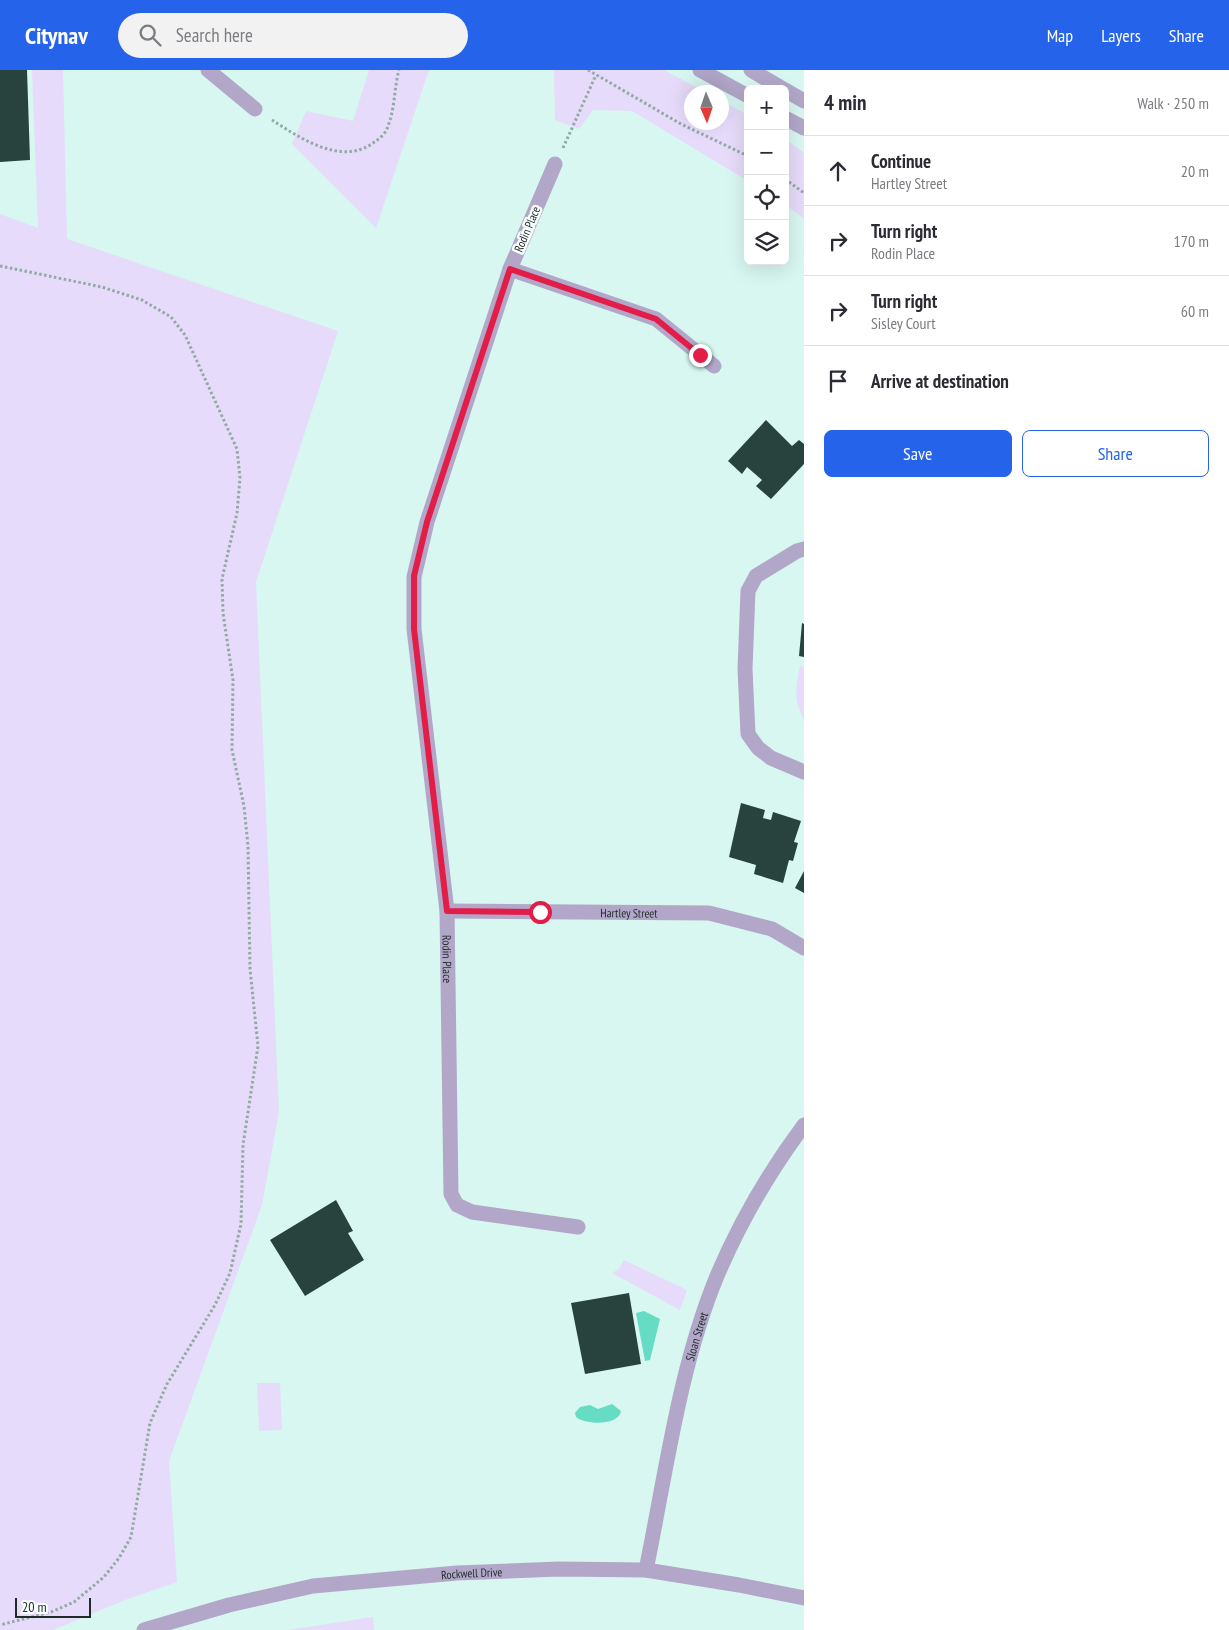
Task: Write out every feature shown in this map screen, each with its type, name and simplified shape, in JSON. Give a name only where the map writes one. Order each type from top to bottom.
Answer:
[{"type":"street","points":[[208,70],[256,109]]},
{"type":"street","points":[[700,70],[744,94]]},
{"type":"street","points":[[751,70],[777,85]]},
{"type":"street","points":[[789,92],[804,101]]},
{"type":"street","points":[[789,120],[804,128]]},
{"type":"street","name":"Rodin Place","points":[[555,164],[510,269],[427,522],[414,576],[414,629],[447,911],[451,1194],[457,1205],[472,1212],[578,1227]]},
{"type":"street","points":[[510,269],[656,319],[714,366]]},
{"type":"street","points":[[804,549],[797,551],[756,576],[748,591],[745,669],[748,734],[758,748],[771,758],[804,772]]},
{"type":"street","name":"Hartley Street","points":[[447,911],[709,913],[772,929],[804,948]]},
{"type":"street","name":"Sloan Street","points":[[646,1570],[690,1362],[717,1277],[747,1213],[779,1159],[804,1125]]},
{"type":"street","name":"Rockwell Drive","points":[[144,1630],[228,1605],[313,1586],[466,1573],[560,1569],[646,1570],[804,1598]]},
{"type":"path","points":[[256,109],[301,139],[336,152],[360,151],[380,139],[388,128],[399,70]]},
{"type":"path","points":[[588,70],[681,124],[744,154]]},
{"type":"path","points":[[555,164],[596,75]]},
{"type":"path","points":[[789,182],[804,193]]},
{"type":"path","points":[[0,266],[102,287],[142,300],[171,316],[185,334],[237,449],[240,478],[237,513],[222,579],[223,613],[232,680],[232,750],[244,806],[248,846],[250,969],[258,1046],[244,1145],[241,1224],[230,1273],[215,1305],[167,1384],[150,1423],[131,1537],[119,1558],[104,1577],[74,1602],[51,1612],[0,1625]]},
{"type":"shaded area","points":[[32,70],[63,70],[67,239],[338,331],[256,582],[279,1112],[262,1205],[169,1461],[177,1582],[125,1600],[53,1630],[0,1630],[0,214],[38,228]]},
{"type":"shaded area","points":[[369,70],[429,70],[376,228],[292,144],[306,111],[353,121]]},
{"type":"shaded area","points":[[554,70],[664,70],[692,85],[684,85],[684,130],[729,130],[729,105],[744,113],[744,179],[632,111],[593,110],[579,129],[555,120]]},
{"type":"shaded area","points":[[789,142],[804,153],[804,219],[789,207]]},
{"type":"shaded area","points":[[800,666],[804,667],[804,719],[797,700]]},
{"type":"shaded area","points":[[624,1260],[687,1290],[680,1310],[612,1273],[619,1269]]},
{"type":"shaded area","points":[[644,1311],[660,1319],[650,1360],[645,1361],[636,1313]]},
{"type":"shaded area","points":[[257,1383],[280,1383],[282,1430],[259,1431]]},
{"type":"shaded area","points":[[612,1404],[621,1411],[619,1416],[608,1422],[587,1422],[576,1417],[575,1413],[580,1407],[590,1405],[598,1409]]},
{"type":"shaded area","points":[[373,1617],[374,1630],[288,1630]]},
{"type":"building","points":[[0,70],[27,70],[30,160],[0,162]]},
{"type":"building","points":[[766,420],[792,446],[799,440],[804,444],[804,464],[771,499],[756,486],[762,480],[747,467],[742,474],[728,461]]},
{"type":"building","points":[[802,623],[804,624],[804,657],[799,656]]},
{"type":"building","points":[[741,803],[765,810],[763,818],[771,820],[773,812],[801,821],[794,842],[798,843],[793,861],[789,860],[783,883],[754,874],[756,865],[729,857]]},
{"type":"building","points":[[804,871],[804,893],[795,888]]},
{"type":"building","points":[[336,1200],[353,1231],[348,1233],[364,1260],[305,1296],[270,1240]]},
{"type":"building","points":[[629,1293],[641,1364],[585,1374],[571,1303]]},
{"type":"route","points":[[540,912],[447,911],[414,629],[414,576],[427,522],[510,269],[656,319],[700,355]]}]
